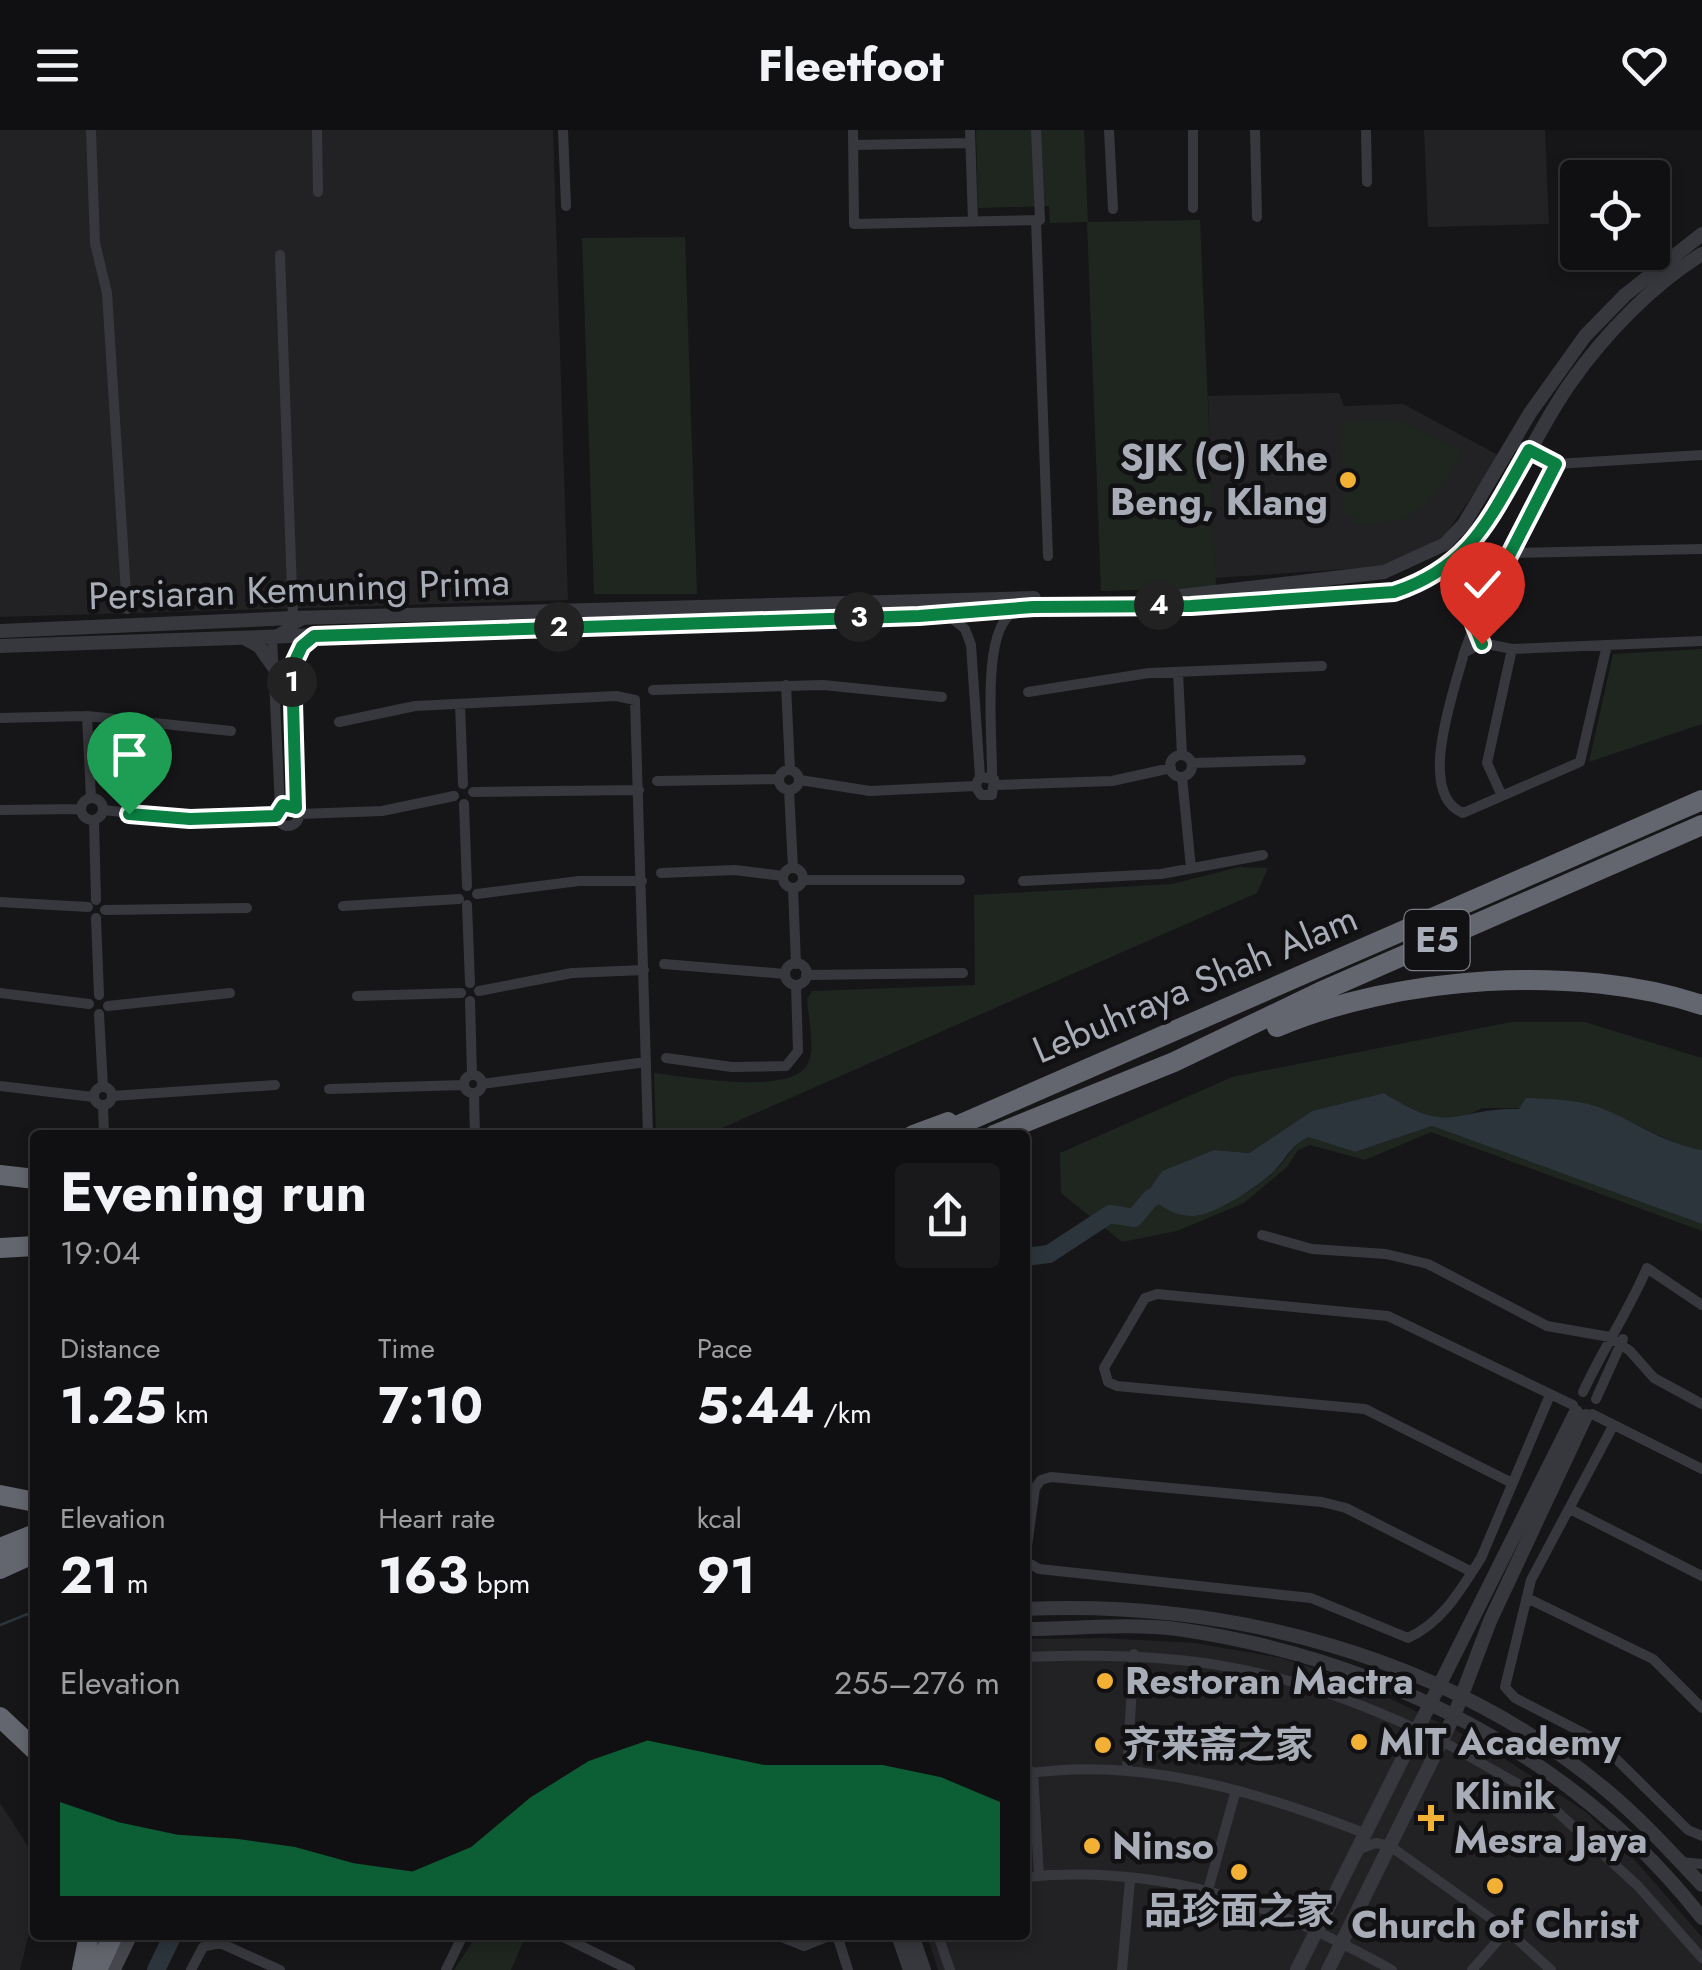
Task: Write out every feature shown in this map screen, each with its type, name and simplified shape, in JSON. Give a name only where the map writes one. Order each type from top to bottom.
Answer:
[{"type":"highway","name":"Lebuhraya Shah Alam","points":[[947,1130],[1702,800]]},
{"type":"highway","name":"Lebuhraya Shah Alam","points":[[1006,1130],[1174,1062],[1320,992],[1702,825]]},
{"type":"highway","points":[[1174,1062],[1337,1005],[1403,991],[1553,980],[1616,987],[1702,1005]]},
{"type":"highway","points":[[930,1130],[984,1114]]},
{"type":"highway","points":[[0,1175],[30,1178]]},
{"type":"highway","points":[[0,1248],[30,1246]]},
{"type":"highway","points":[[0,1262],[30,1260]]},
{"type":"highway","points":[[0,1495],[30,1501]]},
{"type":"highway","points":[[0,1548],[30,1536]]},
{"type":"highway","points":[[0,1569],[30,1556]]},
{"type":"highway","points":[[0,1718],[30,1745]]},
{"type":"highway","points":[[82,1970],[88,1940]]},
{"type":"highway","points":[[97,1970],[111,1940]]},
{"type":"main road","points":[[112,1970],[127,1940]]},
{"type":"street","points":[[91,130],[96,243],[107,293],[127,610]]},
{"type":"street","points":[[317,130],[318,192]]},
{"type":"street","points":[[563,130],[566,206]]},
{"type":"street","points":[[853,130],[854,224],[1040,220],[1036,130]]},
{"type":"street","points":[[970,130],[973,222]]},
{"type":"street","points":[[1109,130],[1113,209]]},
{"type":"street","points":[[1192,130],[1193,208]]},
{"type":"street","points":[[1255,130],[1257,217]]},
{"type":"street","points":[[1366,130],[1367,182]]},
{"type":"street","points":[[854,144],[970,143]]},
{"type":"street","points":[[1036,220],[1048,556]]},
{"type":"street","name":"Persiaran Kemuning Prima","points":[[0,646],[919,616],[941,610],[1191,606],[1384,572],[1422,558],[1464,524],[1585,336],[1636,285],[1702,234]]},
{"type":"street","points":[[280,254],[297,620],[272,637],[278,812],[288,826],[297,811],[292,667],[307,640],[332,635]]},
{"type":"street","name":"Persiaran Kemuning Prima","points":[[0,632],[858,602],[1394,592],[1425,582],[1476,541],[1529,450],[1600,345],[1650,294],[1702,254]]},
{"type":"street","points":[[1512,444],[1556,464],[1702,455]]},
{"type":"street","points":[[1482,644],[1474,633],[1474,624],[1556,464]]},
{"type":"street","points":[[1513,553],[1702,549]]},
{"type":"street","points":[[986,782],[999,624],[1009,614],[1033,607]]},
{"type":"street","points":[[941,610],[965,630],[972,646],[986,782]]},
{"type":"street","points":[[1474,633],[1466,638],[1437,768],[1459,813],[1581,760],[1607,645]]},
{"type":"street","points":[[236,638],[252,640],[273,666]]},
{"type":"street","points":[[1464,652],[1482,644],[1512,648],[1702,641]]},
{"type":"street","points":[[1501,794],[1487,763],[1512,648]]},
{"type":"street","points":[[1028,692],[1178,672],[1322,666]]},
{"type":"street","points":[[1178,672],[1190,772],[1182,777]]},
{"type":"street","points":[[974,677],[992,677]]},
{"type":"street","points":[[786,685],[790,769],[800,780],[870,791],[986,782],[1112,780],[1171,768]]},
{"type":"street","points":[[653,690],[786,685],[942,698]]},
{"type":"street","points":[[340,722],[415,706],[632,698],[637,704],[648,1130]]},
{"type":"street","points":[[460,704],[463,784]]},
{"type":"street","points":[[86,716],[92,797]]},
{"type":"street","points":[[0,718],[86,716],[231,731]]},
{"type":"street","points":[[1171,768],[1173,759],[1301,760]]},
{"type":"street","points":[[1171,768],[1182,777],[1191,868]]},
{"type":"street","points":[[657,781],[779,779],[790,769]]},
{"type":"street","points":[[779,779],[789,790],[794,868],[803,880]]},
{"type":"street","points":[[789,790],[800,780]]},
{"type":"street","points":[[463,784],[474,792]]},
{"type":"street","points":[[463,784],[456,788],[472,890],[463,902],[475,987]]},
{"type":"street","points":[[92,797],[83,801],[80,809],[85,818],[99,815],[190,819],[297,811],[382,811],[459,800],[474,792],[639,790]]},
{"type":"street","points":[[92,797],[100,801],[92,903],[101,914],[99,995],[108,1006]]},
{"type":"street","points":[[0,810],[80,809]]},
{"type":"street","points":[[1024,881],[1130,878],[1263,855]]},
{"type":"street","points":[[661,873],[735,870],[783,876],[794,868]]},
{"type":"street","points":[[783,876],[785,885],[793,888]]},
{"type":"street","points":[[793,888],[803,880],[960,880]]},
{"type":"street","points":[[472,890],[579,881],[642,881]]},
{"type":"street","points":[[793,888],[796,964],[806,975]]},
{"type":"street","points":[[0,902],[92,903]]},
{"type":"street","points":[[343,906],[463,902]]},
{"type":"street","points":[[101,914],[247,908]]},
{"type":"street","points":[[664,964],[785,974],[796,985],[798,1051],[786,1066],[732,1067],[666,1058]]},
{"type":"street","points":[[785,974],[796,964]]},
{"type":"street","points":[[357,996],[465,997],[475,987],[572,973],[644,970]]},
{"type":"street","points":[[796,985],[806,975],[962,974]]},
{"type":"street","points":[[0,993],[89,1004],[99,1014],[108,1092]]},
{"type":"street","points":[[99,1014],[108,1006],[230,993]]},
{"type":"street","points":[[89,1004],[99,995]]},
{"type":"street","points":[[465,997],[472,1075],[478,1089],[475,1130]]},
{"type":"street","points":[[329,1090],[464,1085],[478,1089],[646,1062]]},
{"type":"street","points":[[464,1085],[472,1075]]},
{"type":"street","points":[[98,1101],[108,1092],[275,1085]]},
{"type":"street","points":[[0,1086],[98,1101]]},
{"type":"street","points":[[98,1101],[103,1130]]},
{"type":"street","points":[[1262,1235],[1312,1249],[1408,1258],[1446,1272],[1498,1305],[1546,1326],[1610,1337],[1623,1344],[1654,1378],[1702,1404]]},
{"type":"street","points":[[1328,1970],[1454,1716],[1490,1621],[1582,1412],[1583,1392],[1610,1337],[1623,1323],[1647,1268],[1702,1305]]},
{"type":"street","points":[[1512,1483],[1365,1409],[1117,1386],[1108,1382],[1104,1368],[1146,1298],[1164,1294],[1388,1316],[1702,1469]]},
{"type":"street","points":[[1298,1970],[1450,1656],[1582,1412],[1596,1399],[1623,1344],[1623,1323]]},
{"type":"street","points":[[1583,1392],[1596,1399]]},
{"type":"street","points":[[1030,1562],[1032,1566],[1311,1598],[1408,1638],[1434,1623],[1472,1572],[1502,1516],[1550,1396]]},
{"type":"street","points":[[1613,1426],[1572,1510],[1530,1580],[1505,1678],[1509,1694],[1597,1740],[1688,1830],[1702,1836]]},
{"type":"street","points":[[1030,1518],[1032,1500],[1041,1480],[1051,1477],[1322,1502],[1346,1508],[1472,1572]]},
{"type":"street","points":[[1572,1510],[1702,1576]]},
{"type":"street","points":[[1528,1598],[1653,1659],[1702,1708]]},
{"type":"street","points":[[1030,1608],[1077,1606],[1190,1615],[1332,1644],[1437,1684],[1490,1712],[1604,1788],[1702,1886]]},
{"type":"street","points":[[1030,1629],[1173,1629],[1296,1652],[1364,1674],[1454,1716],[1554,1774],[1609,1820],[1702,1918]]},
{"type":"street","points":[[1030,1657],[1134,1654],[1192,1658],[1286,1677],[1356,1701],[1416,1729]]},
{"type":"street","points":[[1127,1770],[1134,1654]]},
{"type":"street","points":[[1421,1678],[1442,1668],[1450,1656]]},
{"type":"street","points":[[1470,1676],[1470,1689],[1490,1712]]},
{"type":"street","points":[[1442,1741],[1541,1796],[1638,1886],[1702,1958]]},
{"type":"street","points":[[1030,1773],[1127,1770],[1236,1790],[1364,1834]]},
{"type":"street","points":[[1541,1796],[1554,1774]]},
{"type":"street","points":[[1030,1783],[1039,1876]]},
{"type":"street","points":[[1208,1890],[1236,1790]]},
{"type":"street","points":[[1356,1850],[1376,1842],[1390,1846],[1507,1930],[1552,1970]]},
{"type":"street","points":[[1680,1862],[1702,1864]]},
{"type":"street","points":[[1030,1877],[1079,1874],[1208,1890],[1318,1928],[1392,1970]]},
{"type":"street","points":[[1122,1970],[1130,1880]]},
{"type":"street","points":[[1472,1970],[1507,1930]]},
{"type":"street","points":[[446,1970],[457,1940]]},
{"type":"street","points":[[570,1940],[630,1970]]},
{"type":"street","points":[[790,1940],[804,1946],[820,1940]]},
{"type":"street","points":[[836,1940],[848,1970]]},
{"type":"street","points":[[900,1940],[910,1970]]},
{"type":"street","points":[[914,1940],[924,1970]]},
{"type":"street","points":[[940,1940],[950,1970]]},
{"type":"street","points":[[192,1970],[204,1948],[220,1944],[280,1970]]},
{"type":"shaded area","points":[[0,130],[553,130],[568,600],[0,617]]},
{"type":"shaded area","points":[[976,130],[1084,130],[1088,222],[1200,220],[1216,588],[1101,591],[1087,222],[1050,223],[1049,206],[978,208]]},
{"type":"shaded area","points":[[1424,130],[1545,130],[1549,224],[1428,227]]},
{"type":"shaded area","points":[[685,237],[697,594],[594,594],[582,238]]},
{"type":"shaded area","name":"SJK (C) Khe Beng, Klang","points":[[1339,393],[1344,406],[1403,404],[1500,456],[1445,535],[1409,557],[1378,567],[1215,578],[1208,396]]},
{"type":"shaded area","points":[[1401,420],[1463,452],[1432,498],[1408,516],[1376,524],[1354,524],[1353,514],[1343,514],[1341,421]]},
{"type":"shaded area","points":[[1702,649],[1702,724],[1589,762],[1613,654]]},
{"type":"shaded area","points":[[1239,867],[1268,868],[1257,893],[717,1130],[656,1130],[654,1073],[763,1082],[800,1072],[811,1054],[807,999],[812,991],[975,985],[974,895],[1172,884]]},
{"type":"shaded area","points":[[1511,1022],[1585,1022],[1702,1058],[1702,1150],[1684,1147],[1602,1109],[1482,1108],[1443,1118],[1420,1113],[1384,1093],[1312,1111],[1249,1153],[1214,1150],[1162,1171],[1147,1193],[1195,1216],[1257,1186],[1309,1136],[1355,1152],[1432,1126],[1702,1224],[1702,1231],[1431,1132],[1365,1160],[1310,1145],[1298,1150],[1287,1167],[1244,1203],[1177,1231],[1122,1242],[1061,1193],[1060,1153],[1232,1077]]},
{"type":"shaded area","points":[[1384,1093],[1439,1117],[1519,1109],[1526,1098],[1580,1102],[1611,1112],[1675,1143],[1702,1150],[1702,1224],[1432,1126],[1355,1152],[1309,1137],[1260,1183],[1204,1214],[1174,1213],[1147,1193],[1162,1171],[1214,1150],[1249,1153],[1312,1111]]},
{"type":"shaded area","points":[[1030,1639],[1195,1643],[1281,1658],[1352,1680],[1479,1742],[1586,1812],[1634,1859],[1702,1937],[1702,1970],[938,1970],[929,1940],[1030,1940]]},
{"type":"shaded area","points":[[0,1803],[30,1849],[30,1929],[20,1970],[0,1970]]},
{"type":"shaded area","points":[[474,1940],[524,1940],[511,1970],[454,1970]]},
{"type":"waterway","points":[[1030,1256],[1049,1254],[1110,1214],[1134,1218],[1151,1198],[1172,1191]]},
{"type":"waterway","points":[[0,1625],[30,1613]]},
{"type":"waterway","points":[[156,1970],[171,1940]]},
{"type":"place","name":"SJK (C) Khe Beng, Klang","points":[[1348,480]]},
{"type":"place","name":"Restoran Mactra","points":[[1105,1681]]},
{"type":"place","name":"MIT Academy","points":[[1359,1742]]},
{"type":"place","name":"齐来斋之家","points":[[1103,1745]]},
{"type":"place","name":"Klinik Mesra Jaya","points":[[1431,1818]]},
{"type":"place","name":"Ninso","points":[[1092,1846]]},
{"type":"place","name":"品珍面之家","points":[[1239,1872]]},
{"type":"place","name":"Church of Christ","points":[[1495,1886]]},
{"type":"route","points":[[129,814],[190,819],[276,816],[283,805],[296,808],[292,667],[302,646],[314,636],[919,616],[941,610],[1191,606],[1394,592],[1425,582],[1464,554],[1476,541],[1529,450],[1556,464],[1474,624],[1474,633],[1482,644]]}]
